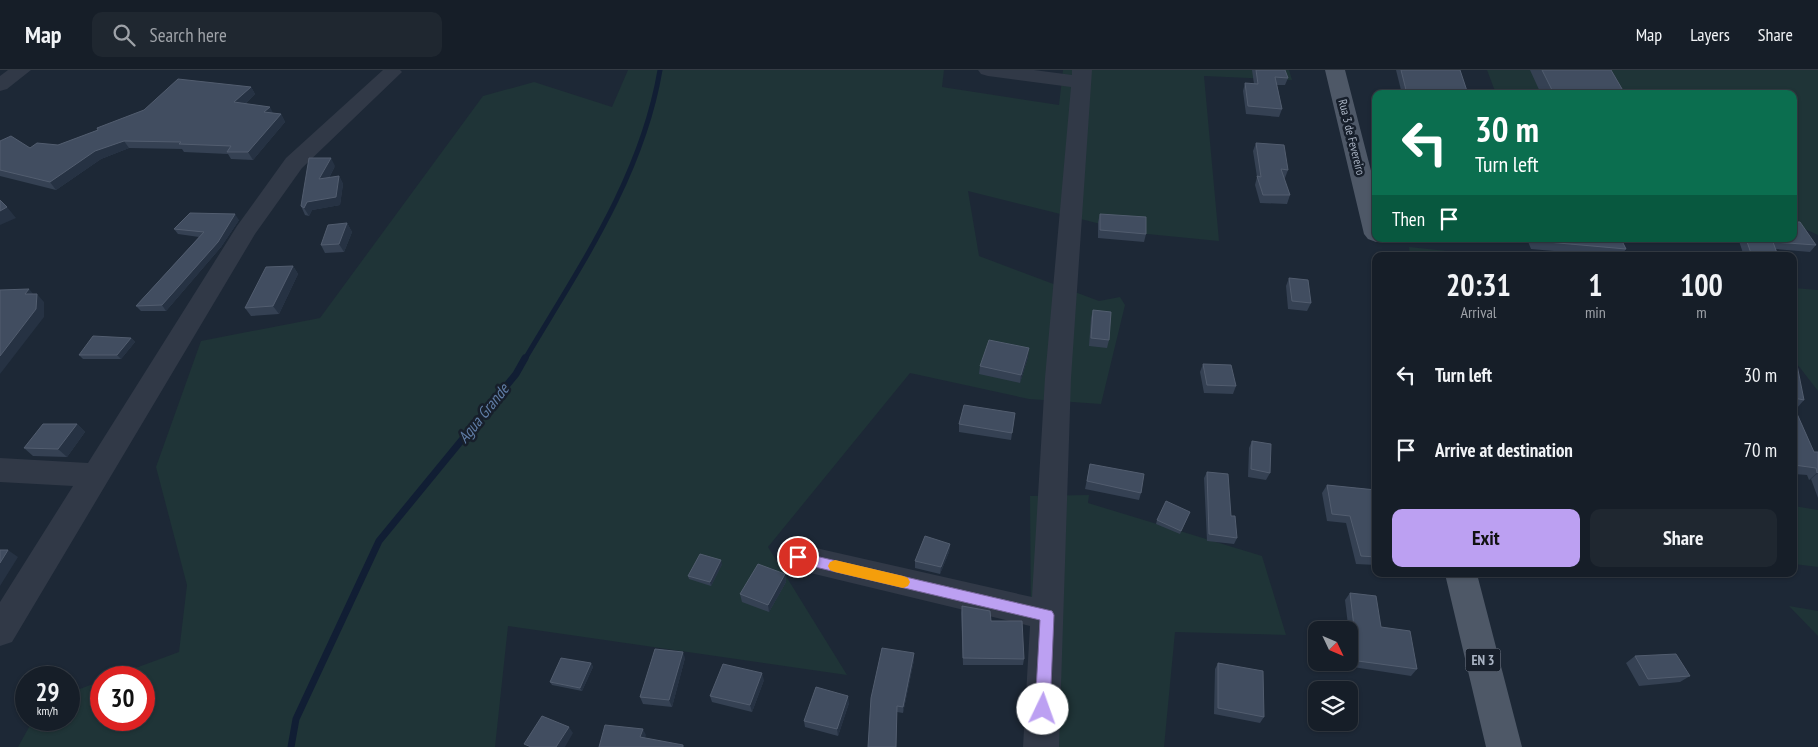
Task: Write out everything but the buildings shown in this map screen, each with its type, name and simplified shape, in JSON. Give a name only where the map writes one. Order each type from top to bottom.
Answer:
[{"type":"main road","name":"Rua 3 de Fevereiro","points":[[1335,70],[1372,218]]},
{"type":"main road","name":"EN 3","points":[[1462,577],[1504,747]]},
{"type":"street","points":[[0,85],[22,70]]},
{"type":"street","points":[[988,70],[1082,76],[1058,378],[1041,747]]},
{"type":"street","points":[[0,631],[245,231],[294,163],[392,72]]},
{"type":"street","points":[[0,470],[96,475]]},
{"type":"street","points":[[798,557],[1047,615]]},
{"type":"green space","points":[[628,70],[944,70],[942,87],[1059,105],[1063,70],[1289,70],[1292,80],[1204,76],[1219,241],[1137,233],[968,191],[979,256],[1099,301],[1120,297],[1125,305],[1101,404],[1029,399],[910,373],[768,547],[847,675],[508,626],[495,747],[18,747],[27,731],[80,731],[80,689],[90,685],[90,731],[155,731],[155,666],[141,666],[179,652],[187,585],[156,467],[201,341],[320,318],[483,96],[534,82],[612,107]]},
{"type":"green space","points":[[1487,70],[1818,70],[1818,235],[1797,225],[1797,90],[1494,90]]},
{"type":"green space","points":[[1409,247],[1457,252],[1410,252]]},
{"type":"green space","points":[[1797,288],[1818,290],[1818,391],[1797,364]]},
{"type":"green space","points":[[1089,495],[1088,503],[1262,556],[1286,635],[1175,632],[1164,747],[1032,747],[1030,496]]},
{"type":"green space","points":[[1797,506],[1818,510],[1818,567],[1797,564]]},
{"type":"green space","points":[[1789,606],[1818,611],[1818,636]]},
{"type":"waterway","name":"Agua Grande","points":[[525,359],[587,256],[624,184],[639,148],[660,70]]},
{"type":"waterway","name":"Agua Grande","points":[[291,747],[296,719],[379,541],[516,374],[525,358]]},
{"type":"slow traffic","points":[[835,566],[903,582]]},
{"type":"route","points":[[798,557],[1047,615],[1043,709]]}]
